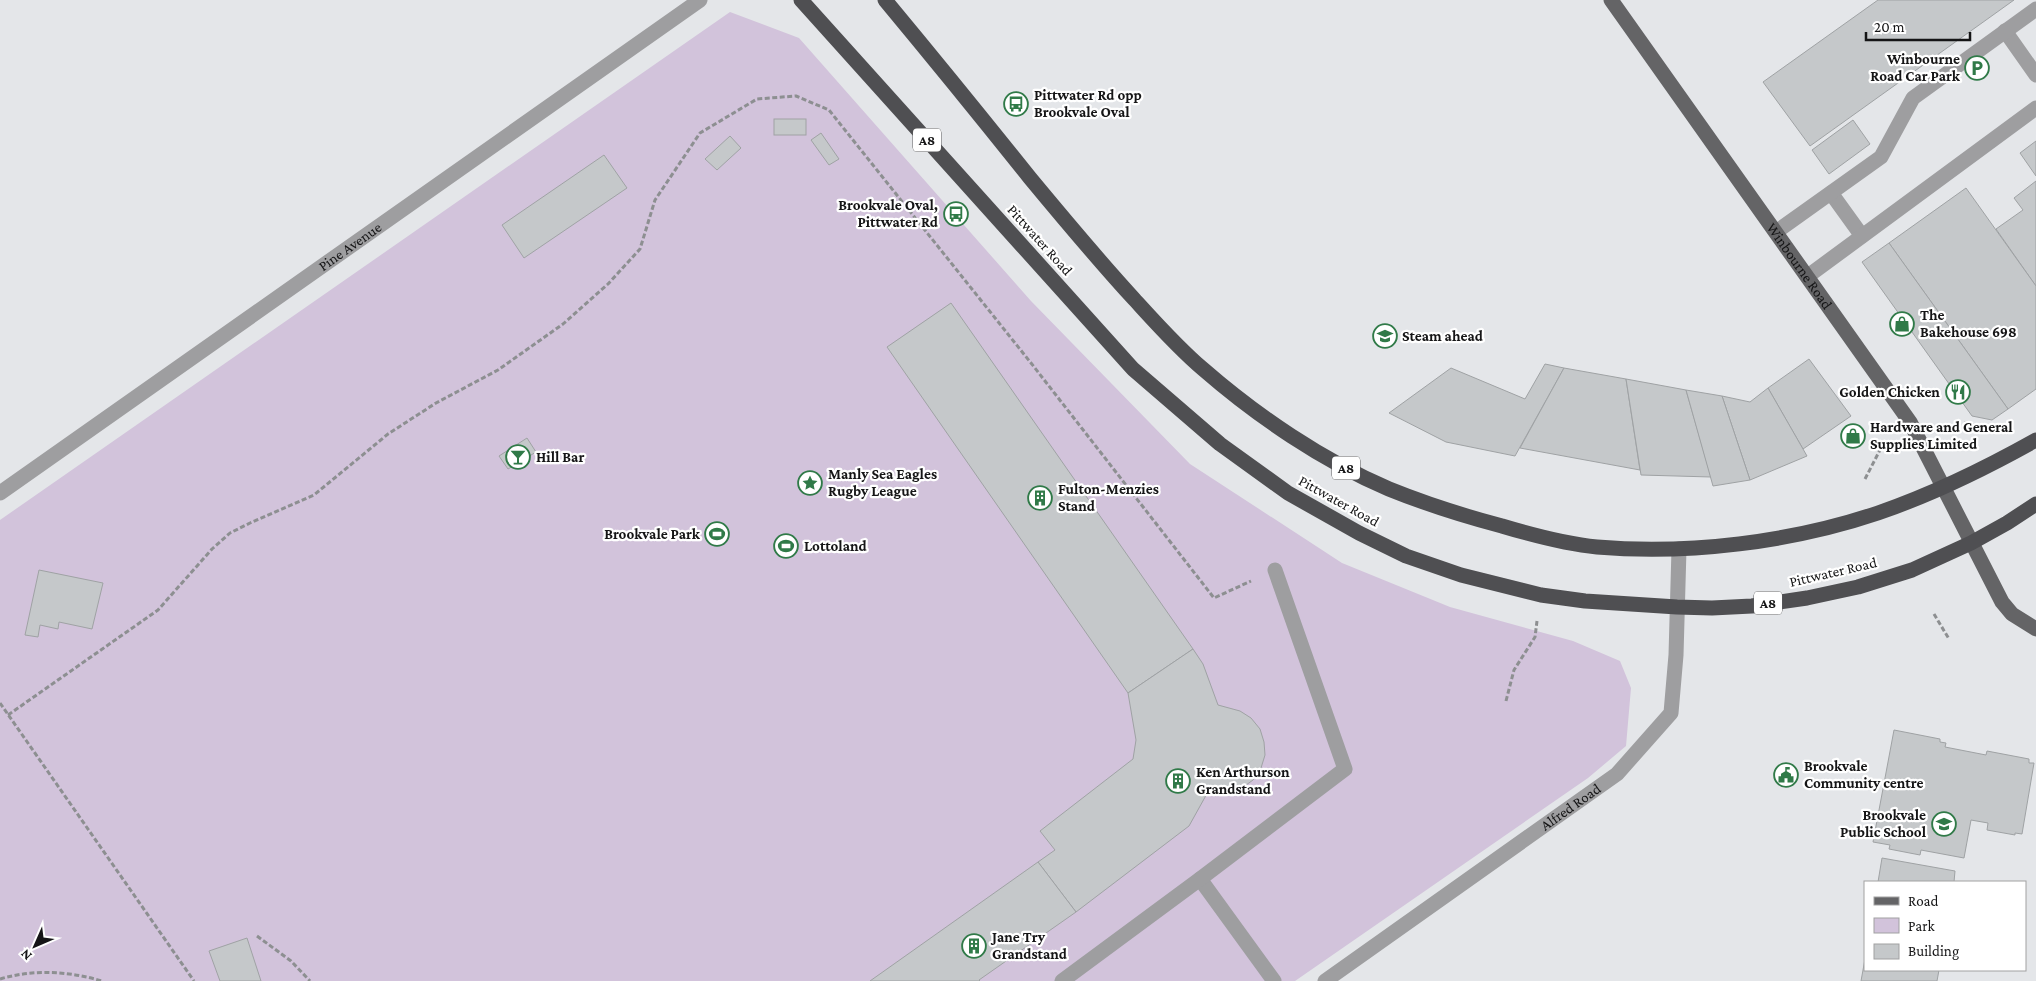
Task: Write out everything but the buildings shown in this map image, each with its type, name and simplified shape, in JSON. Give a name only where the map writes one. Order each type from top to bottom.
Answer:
[{"type":"highway","name":"Pittwater Road","points":[[801,0],[1133,370],[1220,444],[1288,493],[1359,534],[1406,556],[1461,575],[1541,595],[1586,601],[1677,607],[1752,606],[1807,598],[1858,587],[1912,570],[1971,543],[2036,504]]},
{"type":"highway","name":"Pittwater Road","points":[[885,0],[1084,244],[1174,342],[1200,367],[1253,410],[1354,472],[1390,489],[1462,515],[1537,536],[1595,547],[1679,549],[1782,537],[1882,512],[1943,487],[2007,457],[2036,440]]},
{"type":"main road","name":"Winbourne Road","points":[[1611,0],[1910,422],[2002,602],[2012,614],[2036,629]]},
{"type":"street","name":"Pine Avenue","points":[[0,492],[700,0]]},
{"type":"street","points":[[1776,232],[1880,157],[1913,98],[2036,9]]},
{"type":"street","points":[[2005,31],[2036,75]]},
{"type":"street","points":[[1808,276],[2036,108]]},
{"type":"street","points":[[1830,193],[1862,236]]},
{"type":"street","name":"Alfred Road","points":[[1325,981],[1617,774],[1671,714],[1676,655],[1679,549]]},
{"type":"street","points":[[1062,981],[1345,770],[1275,570]]},
{"type":"street","points":[[1200,879],[1274,981]]},
{"type":"path","points":[[8,715],[158,610],[212,549],[230,533],[314,495],[388,434],[436,403],[498,370],[563,324],[608,284],[640,249],[655,200],[700,133],[757,98],[796,96],[829,110],[1031,363],[1214,598],[1275,570]]},
{"type":"path","points":[[1964,423],[1987,428]]},
{"type":"path","points":[[1865,479],[1881,448]]},
{"type":"path","points":[[1506,701],[1514,670],[1535,637],[1541,595]]},
{"type":"path","points":[[1934,614],[1950,639]]},
{"type":"path","points":[[0,704],[194,981]]},
{"type":"path","points":[[257,936],[291,961],[310,981]]},
{"type":"path","points":[[0,979],[20,973],[49,972],[79,974],[102,981]]},
{"type":"path","points":[[78,981],[79,974]]},
{"type":"green space","name":"Brookvale Park","points":[[730,12],[799,38],[1031,301],[1190,464],[1342,563],[1450,607],[1573,641],[1620,661],[1631,688],[1626,746],[1588,778],[1295,981],[0,981],[0,520]]},
{"type":"place","name":"Winbourne Road Car Park","points":[[1977,68]]},
{"type":"place","name":"Pittwater Rd opp Brookvale Oval","points":[[1016,104]]},
{"type":"place","name":"Brookvale Oval, Pittwater Rd","points":[[956,214]]},
{"type":"place","name":"The Bakehouse 698","points":[[1902,324]]},
{"type":"place","name":"Steam ahead","points":[[1385,336]]},
{"type":"place","name":"Golden Chicken","points":[[1958,392]]},
{"type":"place","name":"Hardware and General Supplies Limited","points":[[1853,436]]},
{"type":"place","name":"Hill Bar","points":[[518,457]]},
{"type":"place","name":"Manly Sea Eagles Rugby League","points":[[810,483]]},
{"type":"place","name":"Fulton-Menzies Stand","points":[[1040,498]]},
{"type":"place","name":"Brookvale Park","points":[[717,534]]},
{"type":"place","name":"Lottoland","points":[[786,546]]},
{"type":"place","name":"Brookvale Community centre","points":[[1786,775]]},
{"type":"place","name":"Ken Arthurson Grandstand","points":[[1178,781]]},
{"type":"place","name":"Brookvale Public School","points":[[1944,824]]},
{"type":"place","name":"Jane Try Grandstand","points":[[974,946]]}]
